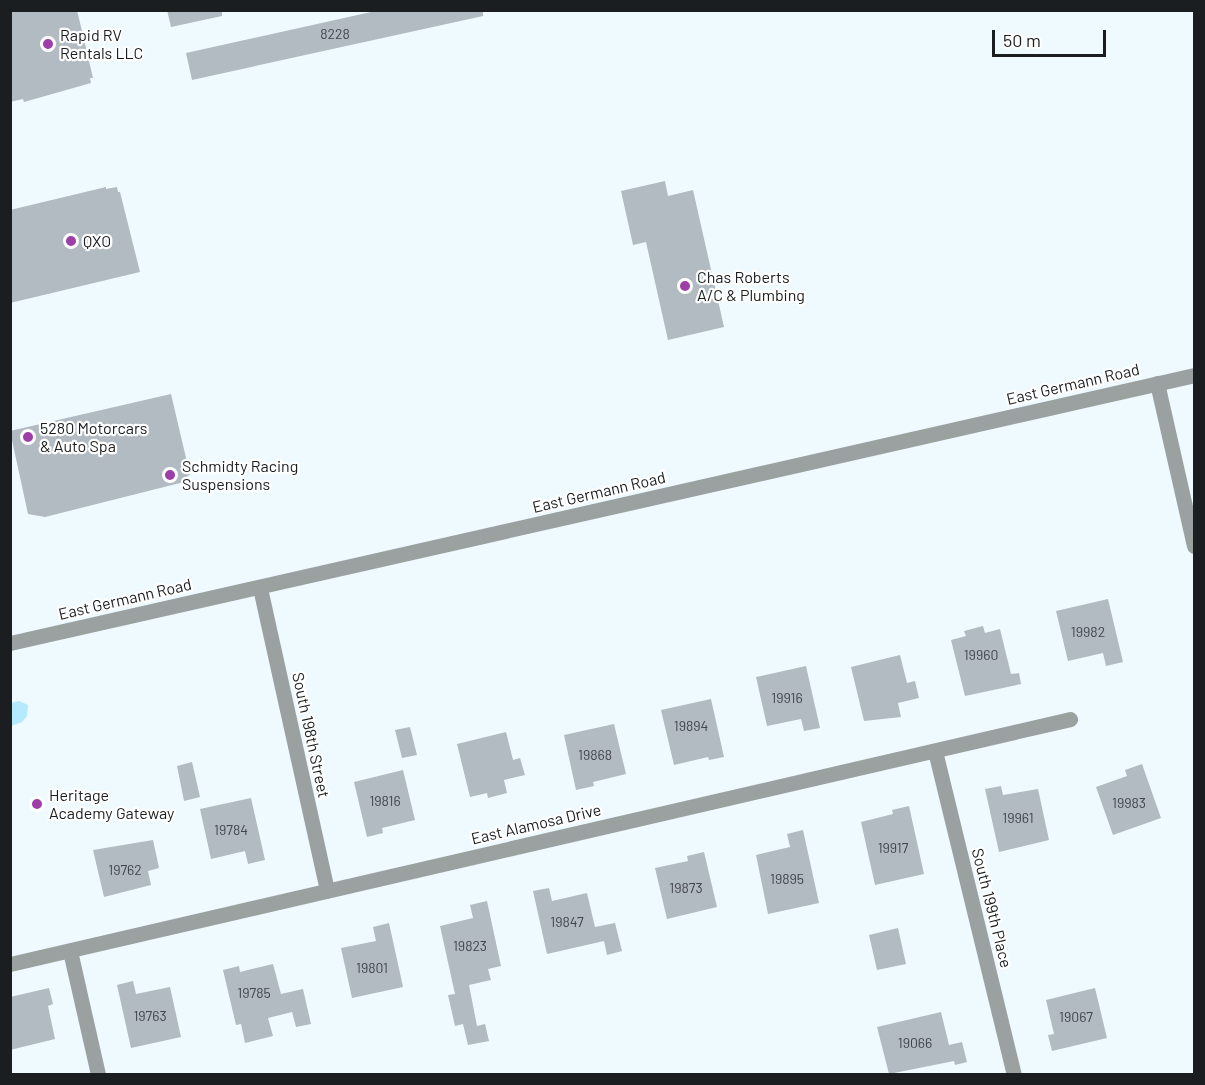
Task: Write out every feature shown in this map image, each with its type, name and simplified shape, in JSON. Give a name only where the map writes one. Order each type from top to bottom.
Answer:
[{"type":"street","name":"East Germann Road","points":[[10,643],[1194,375]]},
{"type":"street","points":[[1157,383],[1194,546]]},
{"type":"street","name":"South 198th Street","points":[[260,588],[327,891]]},
{"type":"street","name":"East Alamosa Drive","points":[[10,964],[1070,719]]},
{"type":"street","name":"South 199th Place","points":[[935,751],[1014,1074]]},
{"type":"street","points":[[70,951],[98,1074]]},
{"type":"shaded area","points":[[19,701],[28,705],[27,716],[22,722],[11,726],[11,703]]},
{"type":"building","name":"Rapid RV Rentals LLC","points":[[10,10],[77,10],[93,78],[90,78],[91,83],[24,102],[23,99],[10,102]]},
{"type":"building","points":[[167,10],[222,10],[222,16],[171,27]]},
{"type":"building","points":[[380,10],[483,10],[483,16],[192,80],[186,53]]},
{"type":"building","name":"Chas Roberts A/C & Plumbing","points":[[665,181],[668,196],[693,190],[724,327],[668,340],[646,242],[633,245],[621,191]]},
{"type":"building","name":"QXO","points":[[106,187],[106,189],[117,187],[120,192],[140,272],[10,303],[10,210]]},
{"type":"building","points":[[171,394],[190,475],[187,476],[188,481],[45,517],[28,514],[10,431]]},
{"type":"building","points":[[1108,599],[1123,662],[1106,666],[1103,653],[1068,661],[1056,611]]},
{"type":"building","points":[[983,626],[985,633],[1000,629],[1011,674],[1019,673],[1021,684],[965,696],[951,640],[966,636],[964,631]]},
{"type":"building","points":[[900,655],[907,683],[915,681],[919,698],[898,703],[901,717],[864,721],[851,667]]},
{"type":"building","points":[[806,666],[820,728],[804,731],[801,719],[767,726],[756,677]]},
{"type":"building","points":[[711,699],[724,757],[709,760],[708,757],[674,765],[661,710]]},
{"type":"building","points":[[614,724],[626,774],[593,782],[594,786],[576,790],[564,735]]},
{"type":"building","points":[[410,727],[417,755],[402,758],[395,730]]},
{"type":"building","points":[[506,732],[513,760],[520,758],[525,775],[504,780],[507,793],[488,798],[487,793],[470,797],[457,744]]},
{"type":"building","points":[[192,762],[200,797],[184,801],[177,766]]},
{"type":"building","points":[[1142,764],[1161,818],[1113,835],[1096,787],[1127,776],[1125,770]]},
{"type":"building","points":[[403,770],[415,820],[382,828],[383,833],[367,837],[354,782]]},
{"type":"building","points":[[1001,786],[1003,795],[1038,789],[1049,840],[999,852],[985,789]]},
{"type":"building","points":[[251,798],[265,860],[248,864],[245,851],[211,859],[200,809]]},
{"type":"building","points":[[909,806],[924,874],[875,885],[861,822],[893,814],[892,810]]},
{"type":"building","points":[[803,830],[819,903],[768,914],[756,855],[790,847],[787,834]]},
{"type":"building","points":[[153,840],[159,868],[148,871],[151,885],[104,897],[93,850]]},
{"type":"building","points":[[704,852],[717,907],[667,919],[655,868],[688,861],[687,856]]},
{"type":"building","points":[[549,888],[552,901],[587,893],[595,927],[615,923],[622,951],[607,955],[604,941],[547,954],[533,891]]},
{"type":"building","points":[[487,901],[501,966],[488,969],[491,980],[469,985],[477,1026],[485,1024],[489,1041],[468,1045],[463,1024],[455,1026],[448,995],[455,994],[440,926],[473,918],[470,905]]},
{"type":"building","points":[[389,923],[403,987],[352,998],[341,948],[376,941],[373,927]]},
{"type":"building","points":[[898,928],[906,964],[877,970],[869,935]]},
{"type":"building","points":[[273,964],[281,994],[303,989],[311,1024],[296,1027],[292,1012],[268,1018],[273,1036],[245,1043],[241,1024],[236,1025],[223,970],[239,966],[240,972]]},
{"type":"building","points":[[133,981],[136,994],[170,987],[181,1037],[131,1048],[117,985]]},
{"type":"building","points":[[49,988],[53,1004],[48,1006],[55,1039],[10,1050],[10,997]]},
{"type":"building","points":[[1095,988],[1107,1038],[1052,1051],[1048,1035],[1054,1034],[1046,1000]]},
{"type":"building","points":[[941,1012],[949,1045],[962,1042],[967,1062],[955,1065],[954,1061],[889,1074],[877,1027]]},
{"type":"place","name":"Rapid RV Rentals LLC","points":[[48,44]]},
{"type":"place","name":"QXO","points":[[71,241]]},
{"type":"place","name":"Chas Roberts A/C & Plumbing","points":[[685,286]]},
{"type":"place","name":"5280 Motorcars & Auto Spa","points":[[28,437]]},
{"type":"place","name":"Schmidty Racing Suspensions","points":[[170,475]]},
{"type":"place","name":"Heritage Academy Gateway","points":[[37,804]]}]
